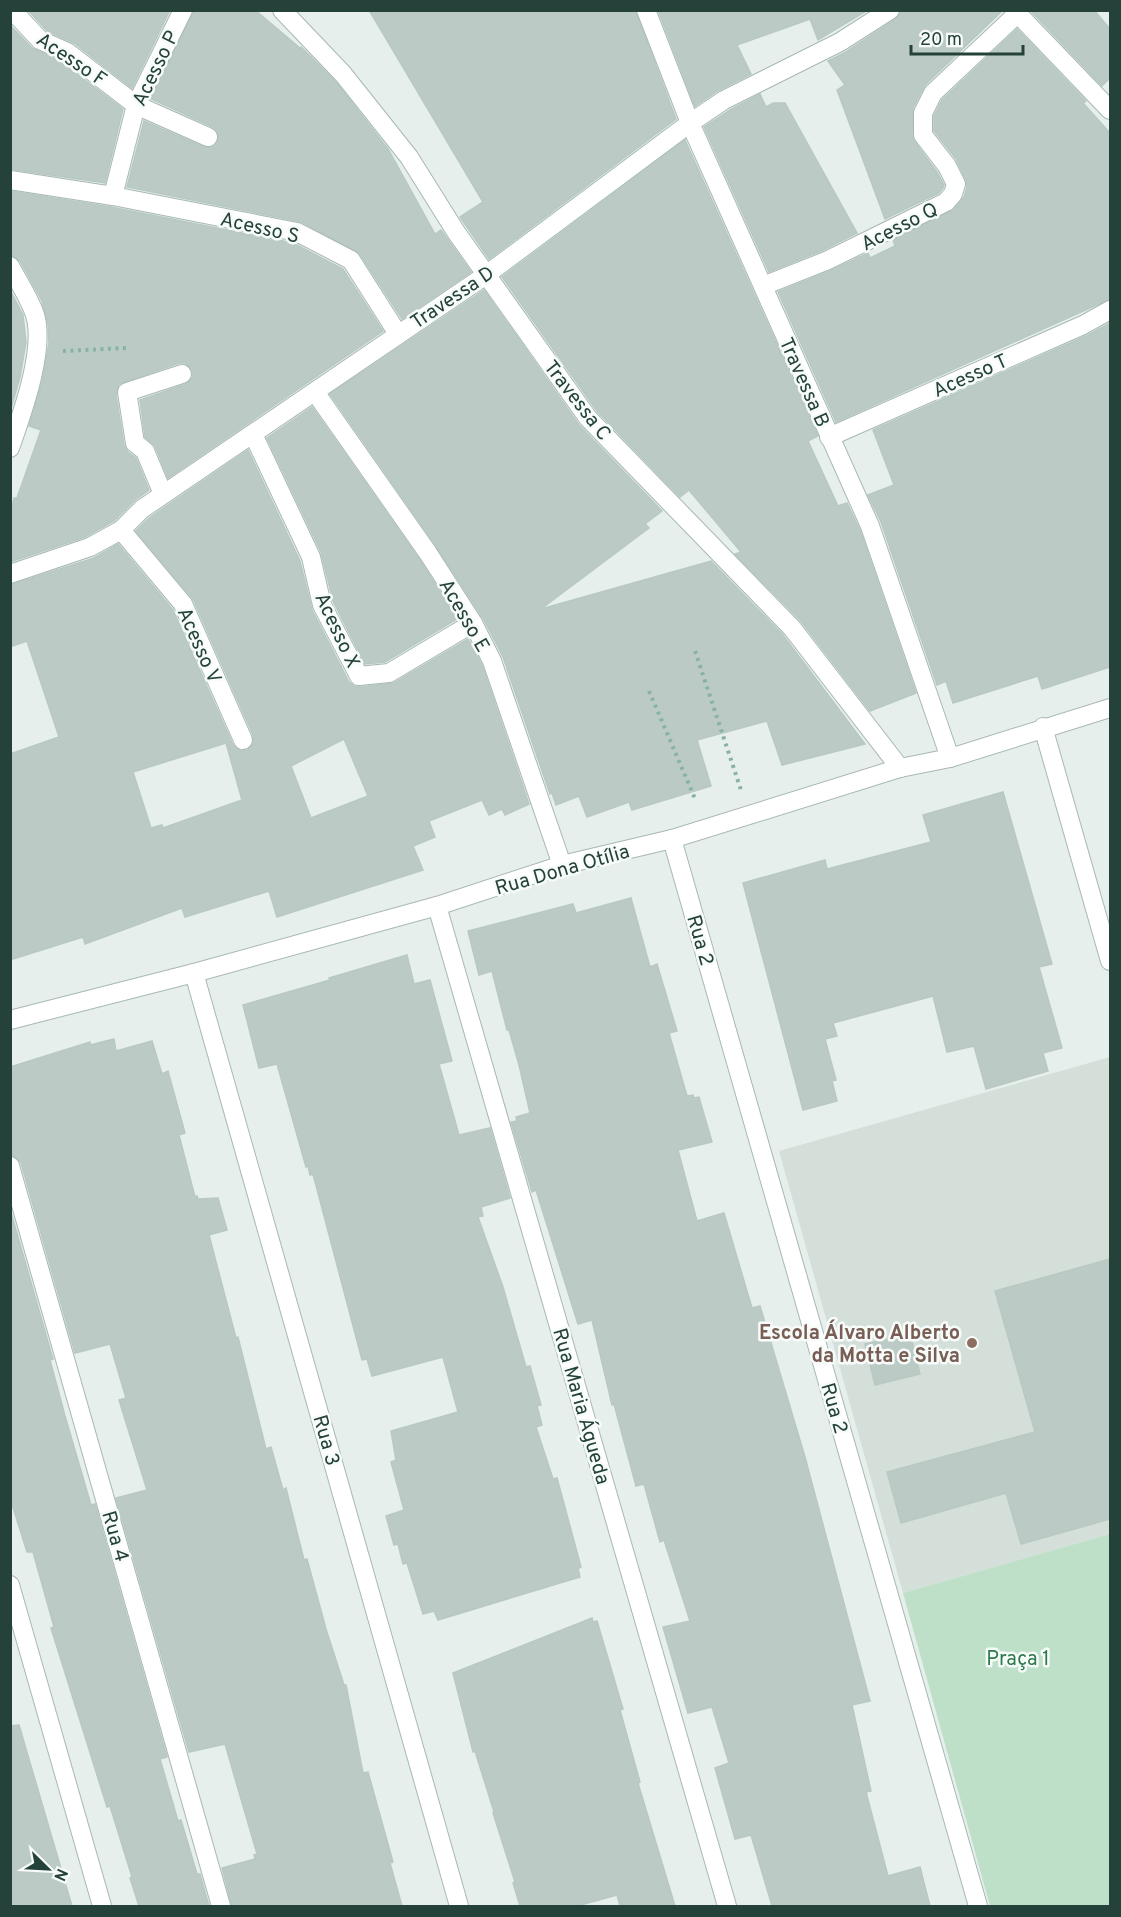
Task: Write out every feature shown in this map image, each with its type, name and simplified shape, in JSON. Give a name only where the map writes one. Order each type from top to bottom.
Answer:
[{"type":"street","name":"Acesso F","points":[[12,10],[40,40],[67,52],[136,105]]},
{"type":"street","name":"Acesso P","points":[[113,196],[136,105],[183,10]]},
{"type":"street","name":"Travessa C","points":[[282,10],[343,74],[409,157],[456,232],[588,418],[792,628],[900,768]]},
{"type":"street","name":"Travessa B","points":[[646,10],[690,123],[870,526],[950,758]]},
{"type":"street","name":"Travessa D","points":[[10,574],[90,547],[121,530],[142,509],[163,494],[486,275],[723,100],[840,42],[890,10]]},
{"type":"street","points":[[1015,12],[1110,110]]},
{"type":"street","name":"Acesso Q","points":[[763,286],[826,261],[946,202],[953,194],[956,183],[947,166],[923,135],[923,113],[933,93],[1015,12]]},
{"type":"street","points":[[136,105],[208,137]]},
{"type":"street","name":"Acesso S","points":[[10,180],[113,196],[297,232],[351,260],[399,334]]},
{"type":"street","points":[[10,266],[35,313],[38,352],[24,409],[10,448]]},
{"type":"street","name":"Acesso T","points":[[829,437],[1083,325],[1110,310]]},
{"type":"street","points":[[163,494],[145,451],[135,443],[127,392],[183,374]]},
{"type":"street","name":"Acesso E","points":[[315,392],[428,553],[473,623],[492,661],[562,866]]},
{"type":"street","name":"Acesso X","points":[[253,434],[311,557],[322,605],[359,676],[389,673],[473,623]]},
{"type":"street","name":"Acesso V","points":[[121,530],[183,604],[243,740]]},
{"type":"street","name":"Rua Dona Otília","points":[[10,1020],[194,974],[437,906],[562,866],[672,839],[900,768],[950,758],[1043,727],[1110,708]]},
{"type":"street","points":[[1043,727],[1110,961]]},
{"type":"street","name":"Rua 2","points":[[672,839],[978,1906]]},
{"type":"street","name":"Rua Maria Águeda","points":[[437,906],[727,1906]]},
{"type":"street","name":"Rua 3","points":[[194,974],[459,1906]]},
{"type":"street","name":"Rua 4","points":[[10,1166],[222,1906]]},
{"type":"street","points":[[10,1585],[102,1906]]},
{"type":"path","points":[[38,352],[126,348]]},
{"type":"path","points":[[695,651],[749,815]]},
{"type":"path","points":[[649,691],[707,828]]},
{"type":"shaded area","name":"Escola Álvaro Alberto da Motta e Silva","points":[[1110,1057],[1110,1534],[903,1593],[779,1151]]},
{"type":"green space","name":"Praça 1","points":[[1110,1534],[1110,1906],[990,1906],[903,1593]]},
{"type":"building","points":[[28,10],[170,10],[132,88],[74,43],[47,31]]},
{"type":"building","points":[[194,10],[255,10],[301,47],[335,81],[388,149],[435,234],[441,230],[471,272],[402,319],[360,254],[302,222],[127,187],[144,121],[204,147],[214,146],[218,141],[217,131],[213,127],[151,99]]},
{"type":"building","points":[[369,10],[635,10],[676,119],[489,259],[460,217],[483,202]]},
{"type":"building","points":[[658,10],[868,10],[818,40],[810,19],[737,45],[751,74],[719,90],[695,106]]},
{"type":"building","points":[[901,10],[1003,10],[925,85],[913,108],[912,135],[914,141],[937,172],[944,185],[943,188],[939,193],[885,219],[837,90],[845,85],[828,61],[846,52],[896,19]]},
{"type":"building","points":[[1030,10],[1094,10],[1110,29],[1110,78],[1102,86]]},
{"type":"building","points":[[10,25],[32,48],[61,62],[123,109],[105,183],[10,169]]},
{"type":"building","points":[[1017,29],[1086,101],[1083,103],[1110,133],[1110,299],[836,422],[778,292],[868,253],[870,258],[895,246],[893,240],[954,209],[964,197],[967,187],[966,180],[956,159],[934,131],[934,116],[942,100]]},
{"type":"building","points":[[760,94],[766,107],[773,103],[785,103],[857,233],[821,251],[769,272],[704,127]]},
{"type":"building","points":[[685,140],[818,436],[808,441],[838,506],[847,503],[860,530],[916,693],[870,711],[800,620],[735,554],[741,552],[689,490],[680,497],[597,411],[502,277]]},
{"type":"building","points":[[10,191],[111,207],[293,243],[343,269],[383,331],[168,478],[155,446],[145,437],[140,400],[186,384],[193,377],[192,370],[185,363],[179,363],[119,384],[116,394],[124,445],[128,452],[136,458],[149,490],[114,521],[85,537],[10,562],[10,517],[14,498],[17,498],[41,430],[29,426],[42,382],[49,343],[48,324],[42,301],[20,261],[10,255]]},
{"type":"building","points":[[10,290],[23,315],[26,342],[20,377],[10,412]]},
{"type":"building","points":[[484,290],[579,425],[662,511],[645,524],[649,528],[541,609],[711,561],[783,635],[865,744],[782,765],[767,721],[697,740],[711,786],[632,810],[629,802],[587,817],[579,796],[556,805],[552,793],[550,794],[503,657],[483,618],[437,547],[330,394]]},
{"type":"building","points":[[1110,323],[1110,667],[1042,689],[1038,676],[953,703],[946,681],[937,685],[881,522],[868,495],[894,485],[873,430],[1088,335]]},
{"type":"building","points":[[312,407],[419,559],[457,619],[385,662],[365,664],[333,601],[321,552],[267,438]]},
{"type":"building","points":[[248,450],[300,561],[312,610],[349,682],[360,687],[394,683],[468,639],[482,665],[529,804],[505,815],[502,809],[489,815],[482,800],[429,821],[435,837],[413,846],[423,870],[277,917],[269,891],[185,917],[182,908],[85,944],[83,937],[10,960],[10,754],[59,737],[27,641],[10,647],[10,585],[94,558],[118,544],[173,610],[233,745],[241,751],[248,750],[254,742],[253,735],[193,599],[136,531],[149,518]],"holes":[[[344,739],[368,796],[311,818],[291,766]],[[226,743],[242,800],[163,828],[162,825],[151,828],[133,772]]]},
{"type":"building","points":[[1003,792],[1052,964],[1039,967],[1062,1048],[1043,1053],[1048,1071],[986,1089],[974,1046],[947,1052],[933,996],[833,1023],[837,1036],[825,1039],[836,1080],[832,1081],[837,1101],[803,1110],[743,883],[825,860],[827,869],[931,842],[923,815]]},
{"type":"building","points":[[631,898],[650,967],[657,964],[677,1031],[669,1033],[687,1096],[699,1097],[712,1142],[678,1150],[697,1221],[724,1213],[752,1308],[760,1306],[805,1457],[870,1701],[852,1705],[871,1791],[866,1792],[888,1876],[920,1867],[930,1906],[772,1906],[751,1835],[735,1839],[715,1768],[729,1763],[712,1707],[688,1713],[663,1627],[690,1621],[664,1540],[660,1542],[644,1484],[636,1486],[614,1404],[612,1405],[592,1320],[578,1324],[536,1190],[532,1192],[511,1122],[517,1121],[516,1117],[530,1113],[492,971],[479,975],[468,931],[573,904],[576,913]]},
{"type":"building","points":[[407,955],[414,984],[430,980],[452,1061],[439,1064],[459,1135],[490,1128],[510,1198],[481,1207],[483,1216],[478,1217],[503,1287],[526,1367],[530,1366],[541,1405],[537,1406],[542,1425],[536,1427],[553,1479],[557,1478],[581,1567],[578,1569],[580,1577],[438,1620],[434,1611],[423,1614],[407,1563],[403,1564],[398,1544],[394,1545],[386,1516],[404,1510],[391,1462],[396,1460],[391,1431],[458,1412],[443,1357],[372,1376],[367,1359],[362,1360],[313,1174],[310,1175],[308,1166],[306,1167],[277,1064],[259,1068],[243,1005]]},
{"type":"building","points":[[114,1039],[116,1051],[152,1041],[162,1074],[168,1071],[185,1133],[179,1135],[195,1197],[197,1196],[198,1199],[218,1198],[227,1230],[209,1235],[266,1449],[271,1447],[283,1490],[286,1488],[304,1560],[307,1559],[326,1629],[344,1685],[346,1685],[363,1773],[368,1772],[393,1862],[390,1863],[402,1906],[232,1906],[222,1868],[255,1859],[254,1855],[257,1854],[225,1744],[189,1752],[116,1498],[147,1490],[119,1400],[126,1398],[110,1344],[75,1353],[21,1163],[10,1155],[10,1067],[90,1042],[90,1045]]},
{"type":"building","points":[[10,1209],[53,1359],[50,1360],[65,1416],[91,1505],[95,1504],[167,1757],[160,1759],[178,1821],[181,1820],[209,1906],[139,1906],[110,1806],[107,1807],[51,1628],[54,1627],[33,1552],[27,1552],[10,1498]]},
{"type":"building","points":[[1110,1259],[1110,1519],[1021,1544],[1006,1493],[901,1523],[887,1472],[1035,1432],[995,1291]]},
{"type":"building","points":[[910,1334],[920,1374],[875,1385],[865,1344]]},
{"type":"building","points":[[592,1618],[593,1622],[597,1621],[623,1709],[620,1710],[640,1782],[638,1783],[675,1906],[620,1906],[617,1895],[577,1906],[520,1906],[494,1812],[475,1751],[473,1752],[453,1673]]},
{"type":"building","points":[[19,1725],[72,1906],[10,1906],[10,1726]]},
{"type":"place","name":"Escola Álvaro Alberto da Motta e Silva","points":[[972,1343]]}]
